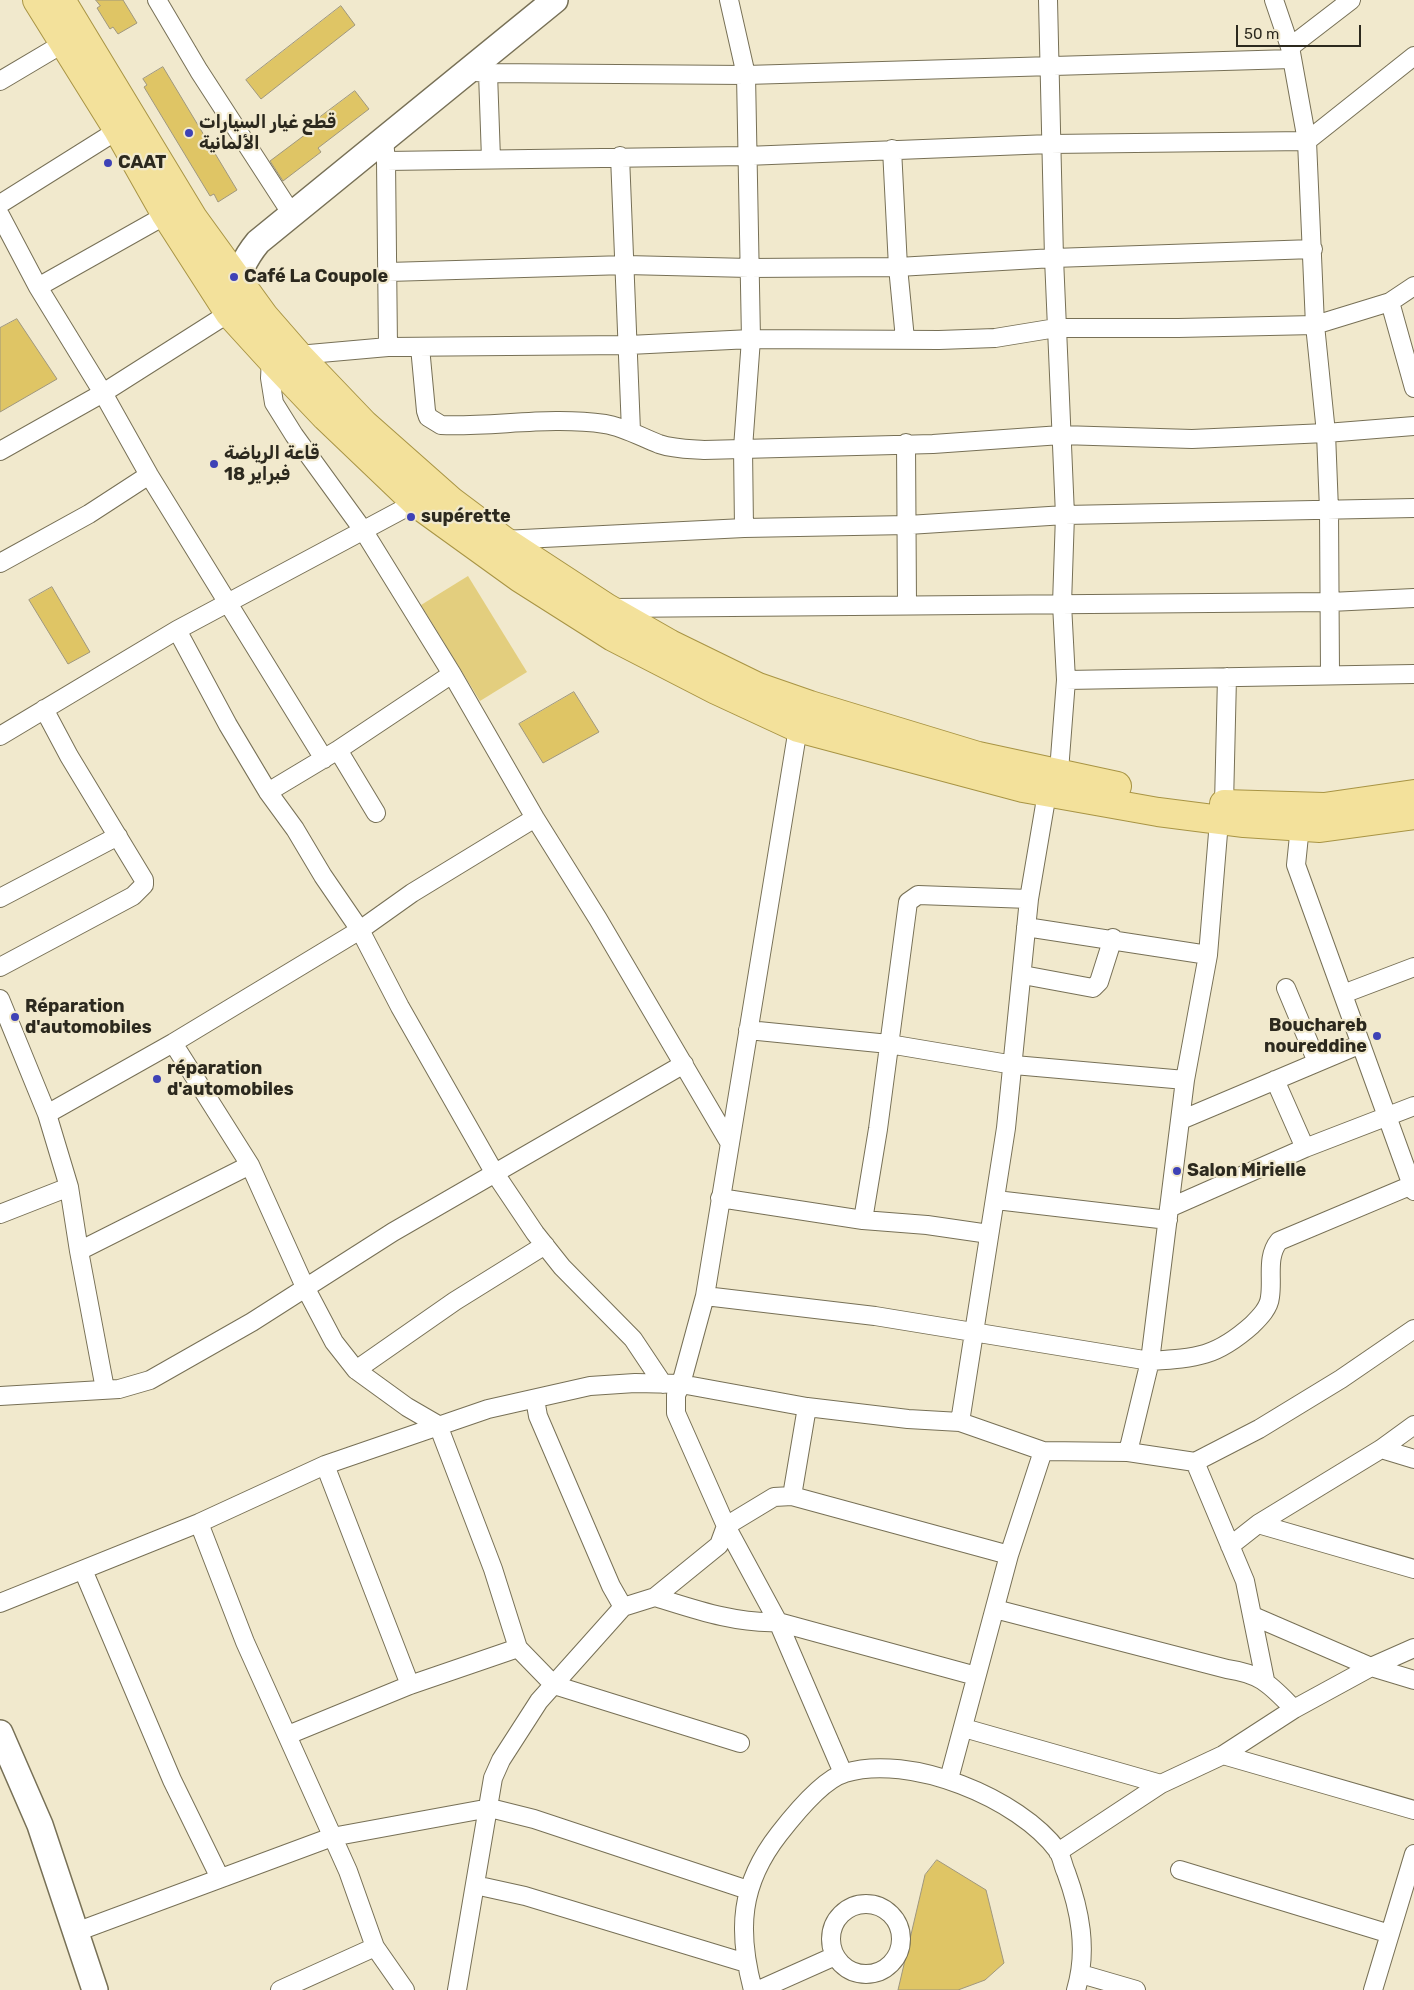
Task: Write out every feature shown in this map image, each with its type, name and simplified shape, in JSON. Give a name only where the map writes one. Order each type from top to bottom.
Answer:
[{"type":"main road","points":[[37,0],[118,130],[166,215],[229,313],[326,417],[426,496],[520,578],[613,637],[716,690],[798,728],[1054,787],[1320,828],[1368,823],[1414,815]]},
{"type":"main road","points":[[61,0],[193,218],[237,276],[264,316],[298,356],[364,424],[426,496],[503,540],[567,584],[607,608],[730,674],[778,695],[978,756],[1054,787]]},
{"type":"main road","points":[[229,313],[237,276],[246,258],[258,242],[385,151],[478,72],[555,0]]},
{"type":"main road","points":[[1221,812],[1324,806],[1414,794]]},
{"type":"main road","points":[[0,1733],[40,1825],[96,1990]]},
{"type":"street","points":[[158,0],[293,216]]},
{"type":"street","points":[[729,0],[746,75],[748,268],[751,339],[743,448],[744,528]]},
{"type":"street","points":[[960,1422],[996,1200],[1014,1064],[1028,899],[1054,787],[1066,680],[1062,604],[1065,515],[1056,328],[1048,66],[1048,0]]},
{"type":"street","points":[[1274,0],[1291,53],[1308,141],[1315,325],[1326,433],[1329,510],[1330,674]]},
{"type":"street","points":[[490,159],[478,72],[746,75],[1048,66],[1291,53],[1351,0]]},
{"type":"street","points":[[0,81],[64,43]]},
{"type":"street","points":[[388,347],[385,151],[490,159],[746,156],[1050,144],[1308,141],[1414,56]]},
{"type":"street","points":[[0,204],[118,130]]},
{"type":"street","points":[[892,149],[898,267],[905,339]]},
{"type":"street","points":[[620,156],[626,265],[631,431]]},
{"type":"street","points":[[0,215],[38,287],[226,602],[331,754],[376,813]]},
{"type":"street","points":[[38,287],[166,215]]},
{"type":"street","points":[[388,272],[626,265],[748,268],[898,267],[1054,258],[1313,249]]},
{"type":"street","points":[[298,356],[388,347],[420,346],[629,345],[751,339],[939,340],[995,338],[1056,328],[1315,325],[1390,302],[1414,286]]},
{"type":"street","points":[[1390,302],[1414,388]]},
{"type":"street","points":[[0,451],[103,393],[229,313]]},
{"type":"street","points":[[420,346],[426,411],[428,417],[441,425],[573,420],[607,424],[631,431],[660,444],[681,449],[906,443],[933,444],[1061,435],[1192,439],[1326,433],[1414,426]]},
{"type":"street","points":[[271,359],[270,378],[274,403],[294,435],[363,530],[452,674],[535,818],[598,919],[729,1142]]},
{"type":"street","points":[[906,443],[907,604]]},
{"type":"street","points":[[0,563],[89,514],[149,475]]},
{"type":"street","points":[[0,736],[226,602],[426,496]]},
{"type":"street","points":[[503,540],[744,528],[908,525],[1065,515],[1414,508]]},
{"type":"street","points":[[607,608],[907,604],[1330,602],[1414,598]]},
{"type":"street","points":[[177,630],[228,725],[268,792],[295,829],[323,876],[360,930],[400,1007],[494,1172],[562,1267],[633,1339],[663,1384]]},
{"type":"street","points":[[268,792],[331,754],[452,674]]},
{"type":"street","points":[[1066,680],[1414,674]]},
{"type":"street","points":[[1128,1452],[1150,1362],[1180,1120],[1208,955],[1221,812],[1227,677]]},
{"type":"street","points":[[0,967],[140,892],[144,880],[69,756],[44,709]]},
{"type":"street","points":[[798,728],[704,1296],[681,1384],[676,1394],[676,1414],[726,1526],[778,1622],[843,1773]]},
{"type":"street","points":[[47,1114],[173,1043],[360,930],[412,893],[535,818]]},
{"type":"street","points":[[704,1296],[867,1315],[1150,1362],[1190,1359],[1210,1354],[1231,1343],[1259,1318],[1267,1308],[1270,1298],[1271,1253],[1278,1241],[1413,1188],[1296,865],[1300,826]]},
{"type":"street","points":[[0,898],[118,836]]},
{"type":"street","points":[[863,1220],[889,1044],[906,910],[912,897],[918,895],[1028,899]]},
{"type":"street","points":[[1026,926],[1113,938],[1208,955]]},
{"type":"street","points":[[1022,975],[1093,988],[1099,982],[1113,938]]},
{"type":"street","points":[[1343,994],[1414,967]]},
{"type":"street","points":[[1286,988],[1317,1062]]},
{"type":"street","points":[[0,999],[47,1114],[70,1187],[79,1251],[105,1389]]},
{"type":"street","points":[[748,1030],[889,1044],[1014,1064],[1186,1080]]},
{"type":"street","points":[[173,1043],[250,1165],[305,1287],[334,1342],[356,1370],[407,1407],[438,1426],[493,1569],[518,1648],[554,1685],[740,1743]]},
{"type":"street","points":[[1180,1120],[1361,1044]]},
{"type":"street","points":[[0,1396],[128,1388],[150,1380],[252,1322],[305,1287],[494,1172],[684,1064]]},
{"type":"street","points":[[1275,1080],[1305,1148]]},
{"type":"street","points":[[996,1200],[1169,1214],[1305,1148],[1414,1106]]},
{"type":"street","points":[[79,1251],[250,1165]]},
{"type":"street","points":[[0,1214],[70,1187]]},
{"type":"street","points":[[720,1198],[863,1220],[927,1225],[989,1234]]},
{"type":"street","points":[[356,1370],[455,1301],[545,1245]]},
{"type":"street","points":[[0,1603],[199,1523],[325,1465],[488,1409],[590,1386],[681,1384],[807,1407],[908,1419],[960,1422],[1043,1451],[1128,1452],[1195,1462],[1259,1429],[1341,1379],[1414,1329]]},
{"type":"street","points":[[535,1399],[538,1416],[611,1586],[623,1607]]},
{"type":"street","points":[[792,1496],[807,1407]]},
{"type":"street","points":[[1230,1546],[1258,1524],[1414,1426]]},
{"type":"street","points":[[1380,1449],[1414,1459]]},
{"type":"street","points":[[949,1779],[1009,1555],[1043,1451]]},
{"type":"street","points":[[1195,1462],[1245,1581],[1265,1680]]},
{"type":"street","points":[[325,1465],[410,1685]]},
{"type":"street","points":[[457,1990],[490,1808],[493,1778],[501,1760],[539,1701],[623,1607],[655,1596],[719,1545],[726,1526],[774,1497],[792,1496],[1009,1555]]},
{"type":"street","points":[[199,1523],[245,1642],[332,1837],[375,1947],[405,1990]]},
{"type":"street","points":[[1258,1524],[1414,1569]]},
{"type":"street","points":[[83,1570],[172,1780],[220,1878]]},
{"type":"street","points":[[655,1596],[694,1609],[757,1623],[778,1622],[976,1676]]},
{"type":"street","points":[[995,1609],[1227,1669],[1244,1671],[1265,1680],[1294,1709]]},
{"type":"street","points":[[1253,1616],[1371,1667],[1414,1680]]},
{"type":"street","points":[[288,1735],[410,1685],[518,1648]]},
{"type":"street","points":[[1058,1852],[1161,1784],[1223,1755],[1294,1709],[1371,1667],[1414,1648]]},
{"type":"street","points":[[964,1728],[1161,1784]]},
{"type":"street","points":[[1223,1755],[1414,1810]]},
{"type":"street","points":[[753,1990],[746,1963],[744,1927],[748,1890],[763,1855],[790,1820],[815,1793],[843,1773],[883,1768],[949,1779],[988,1796],[1027,1821],[1058,1852],[1069,1880],[1082,1933],[1078,1982],[1136,1990]]},
{"type":"street","points":[[76,1932],[332,1837],[490,1808],[534,1819],[748,1890]]},
{"type":"street","points":[[1373,1990],[1414,1854]]},
{"type":"street","points":[[1180,1870],[1390,1934]]},
{"type":"street","points":[[476,1885],[525,1896],[746,1963]]},
{"type":"street","points":[[280,1990],[375,1947]]},
{"type":"street","points":[[759,1990],[835,1956]]},
{"type":"shaded area","points":[[468,576],[527,672],[480,701],[421,605]]},
{"type":"building","points":[[96,0],[123,0],[137,23],[118,34],[113,27],[110,29],[97,8],[100,6]]},
{"type":"building","points":[[341,6],[355,25],[261,99],[246,80]]},
{"type":"building","name":"قطع غيار السيارات الألمانية","points":[[163,67],[237,190],[218,202],[214,194],[210,196],[144,87],[147,85],[143,79]]},
{"type":"building","points":[[355,91],[369,109],[318,148],[321,152],[283,181],[270,161],[318,125],[315,121]]},
{"type":"building","points":[[17,319],[57,379],[0,412],[0,328]]},
{"type":"building","points":[[52,587],[90,652],[68,664],[29,600]]},
{"type":"building","points":[[574,692],[599,732],[543,763],[519,724]]},
{"type":"building","points":[[937,1860],[986,1890],[1004,1963],[985,1980],[958,1990],[898,1990],[925,1875]]},
{"type":"place","name":"قطع غيار السيارات الألمانية","points":[[189,133]]},
{"type":"place","name":"CAAT","points":[[108,163]]},
{"type":"place","name":"Café La Coupole","points":[[234,277]]},
{"type":"place","name":"قاعة الرياضة 18 فبراير","points":[[214,464]]},
{"type":"place","name":"supérette","points":[[411,517]]},
{"type":"place","name":"Réparation d'automobiles","points":[[15,1017]]},
{"type":"place","name":"Bouchareb noureddine","points":[[1377,1036]]},
{"type":"place","name":"réparation d'automobiles","points":[[157,1079]]},
{"type":"place","name":"Salon Mirielle","points":[[1177,1171]]}]
